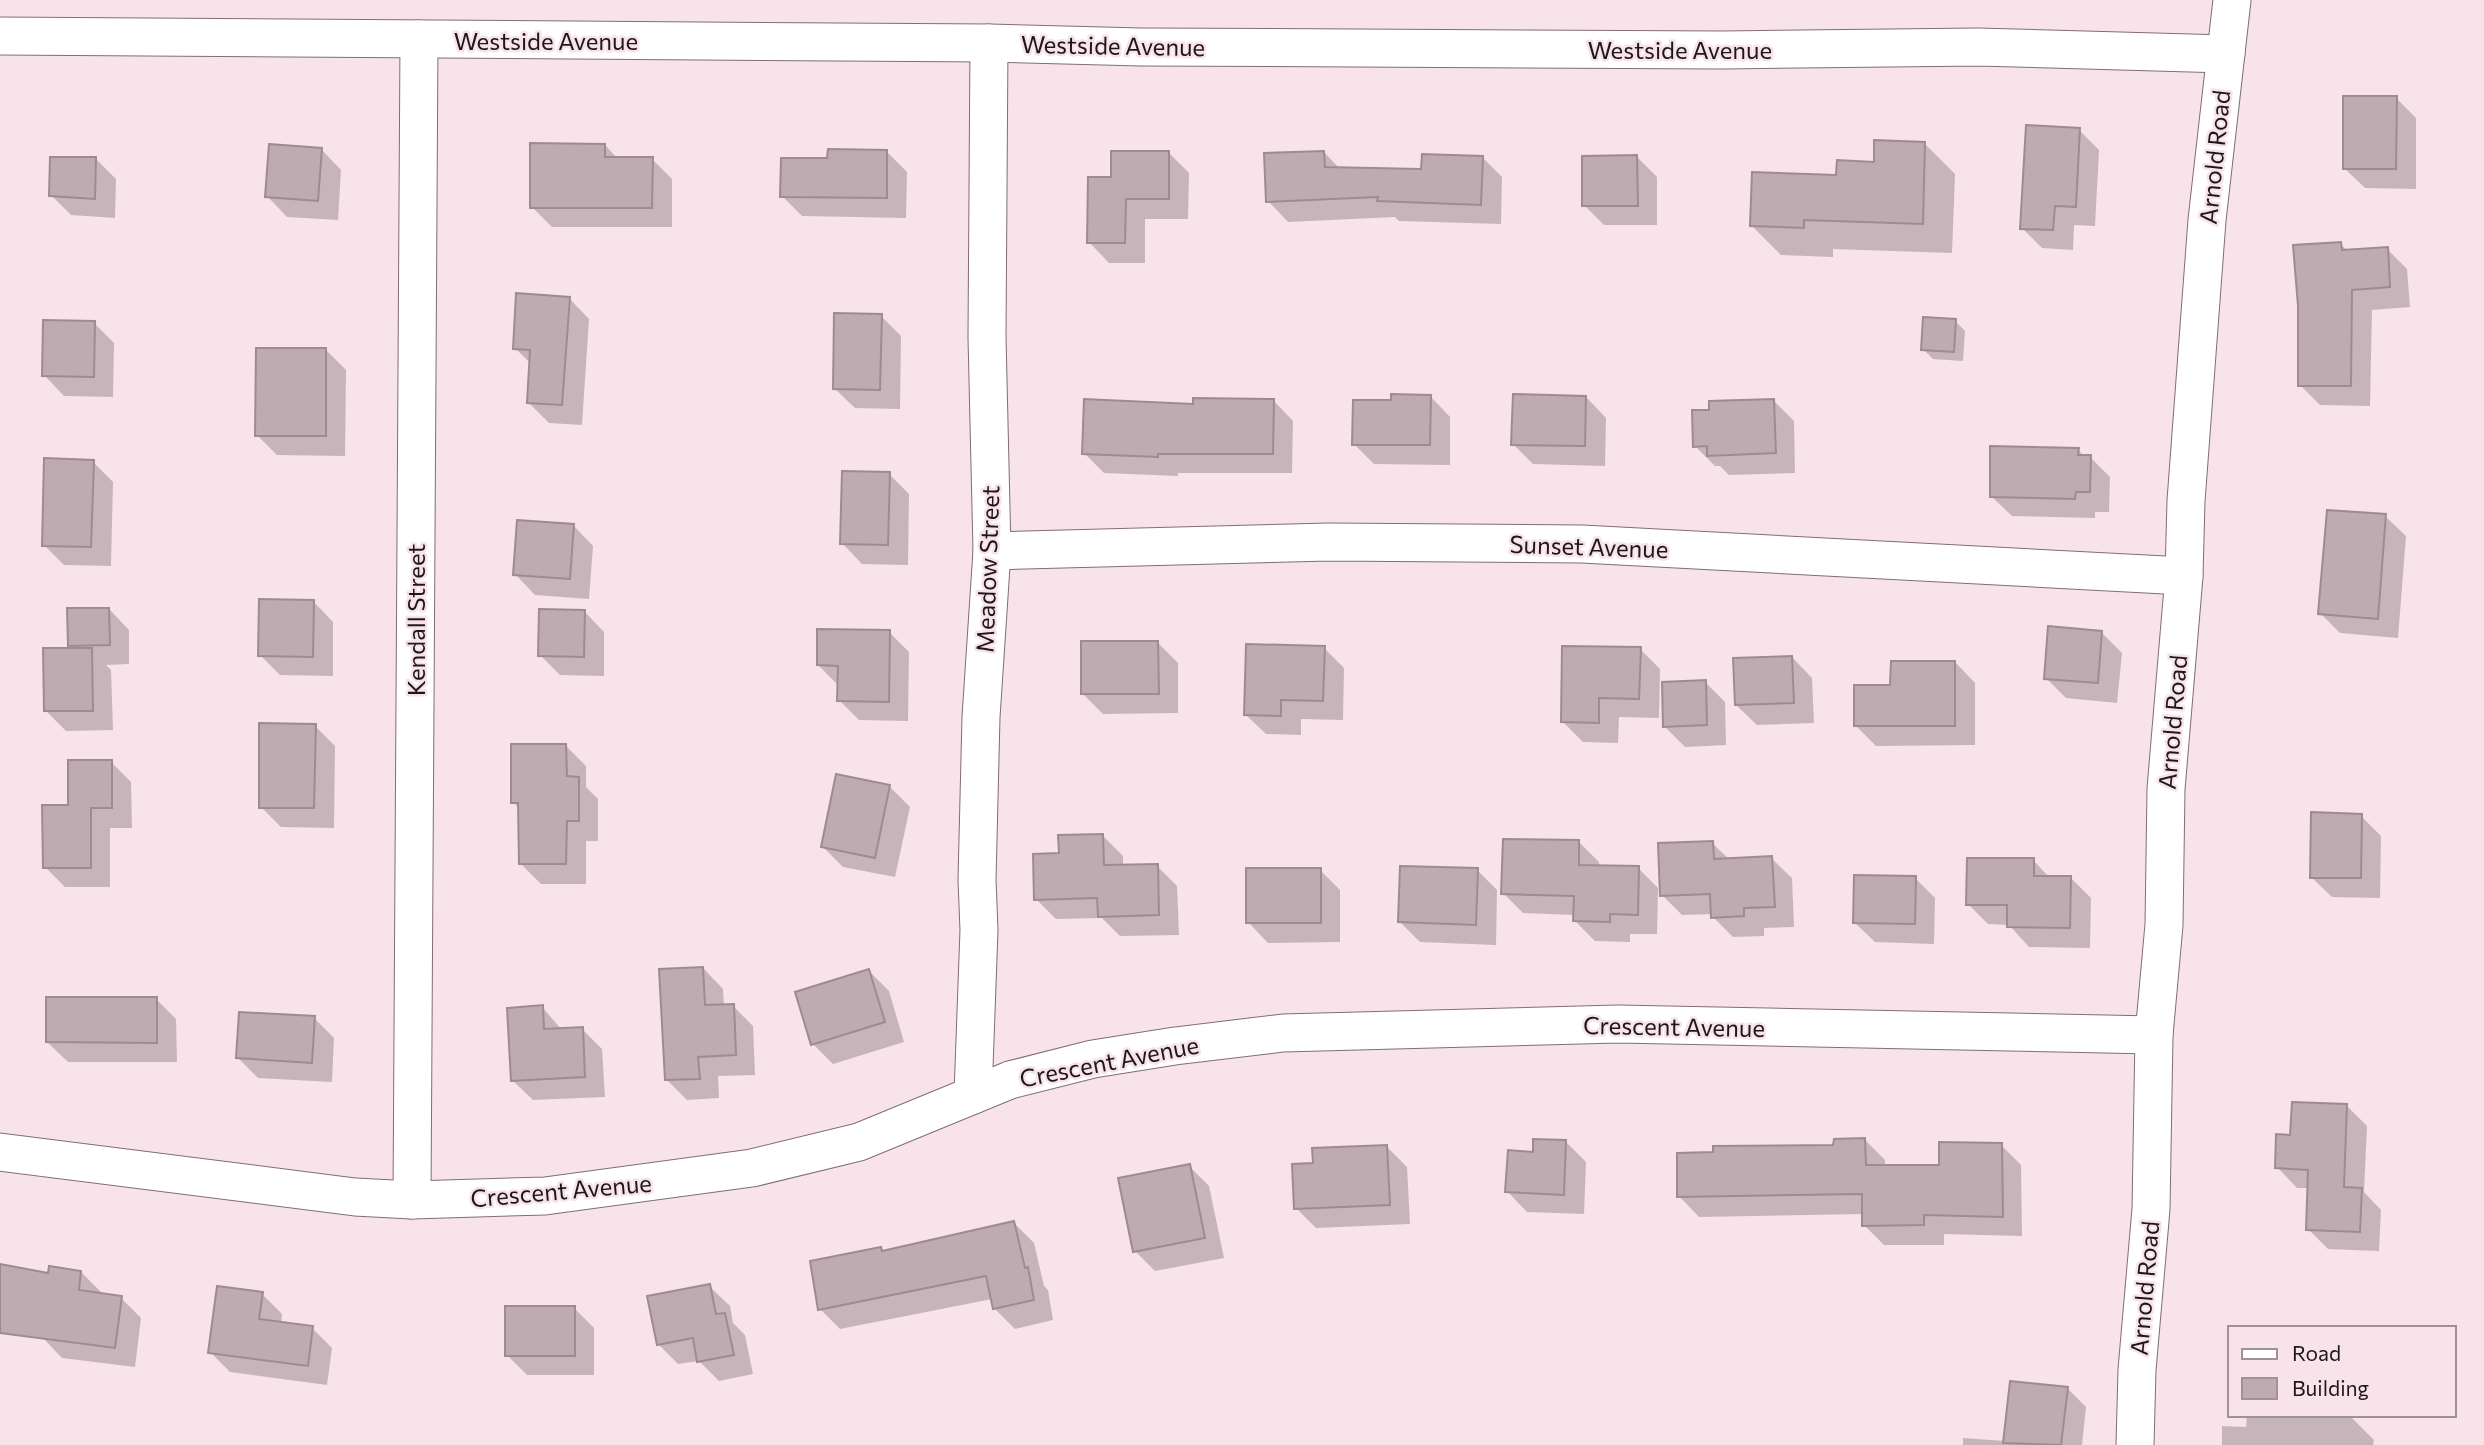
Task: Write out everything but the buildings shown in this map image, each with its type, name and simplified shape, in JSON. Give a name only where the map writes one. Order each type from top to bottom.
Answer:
[{"type":"street","name":"Arnold Road","points":[[2134,1445],[2137,1370],[2151,1209],[2154,1035],[2164,925],[2166,789],[2184,576],[2186,501],[2207,220],[2232,0]]},
{"type":"street","name":"Westside Avenue","points":[[0,36],[1316,48],[1723,50],[1978,47],[2226,54]]},
{"type":"street","name":"Kendall Street","points":[[412,1200],[419,39]]},
{"type":"street","name":"Meadow Street","points":[[973,1094],[979,930],[977,880],[981,717],[992,551],[987,337],[989,43]]},
{"type":"street","name":"Sunset Avenue","points":[[992,551],[1329,542],[1582,544],[2184,576]]},
{"type":"street","name":"Crescent Avenue","points":[[0,1152],[355,1197],[412,1200],[545,1196],[752,1168],[859,1142],[1010,1080],[1093,1059],[1175,1046],[1283,1034],[1618,1024],[2154,1035]]}]
